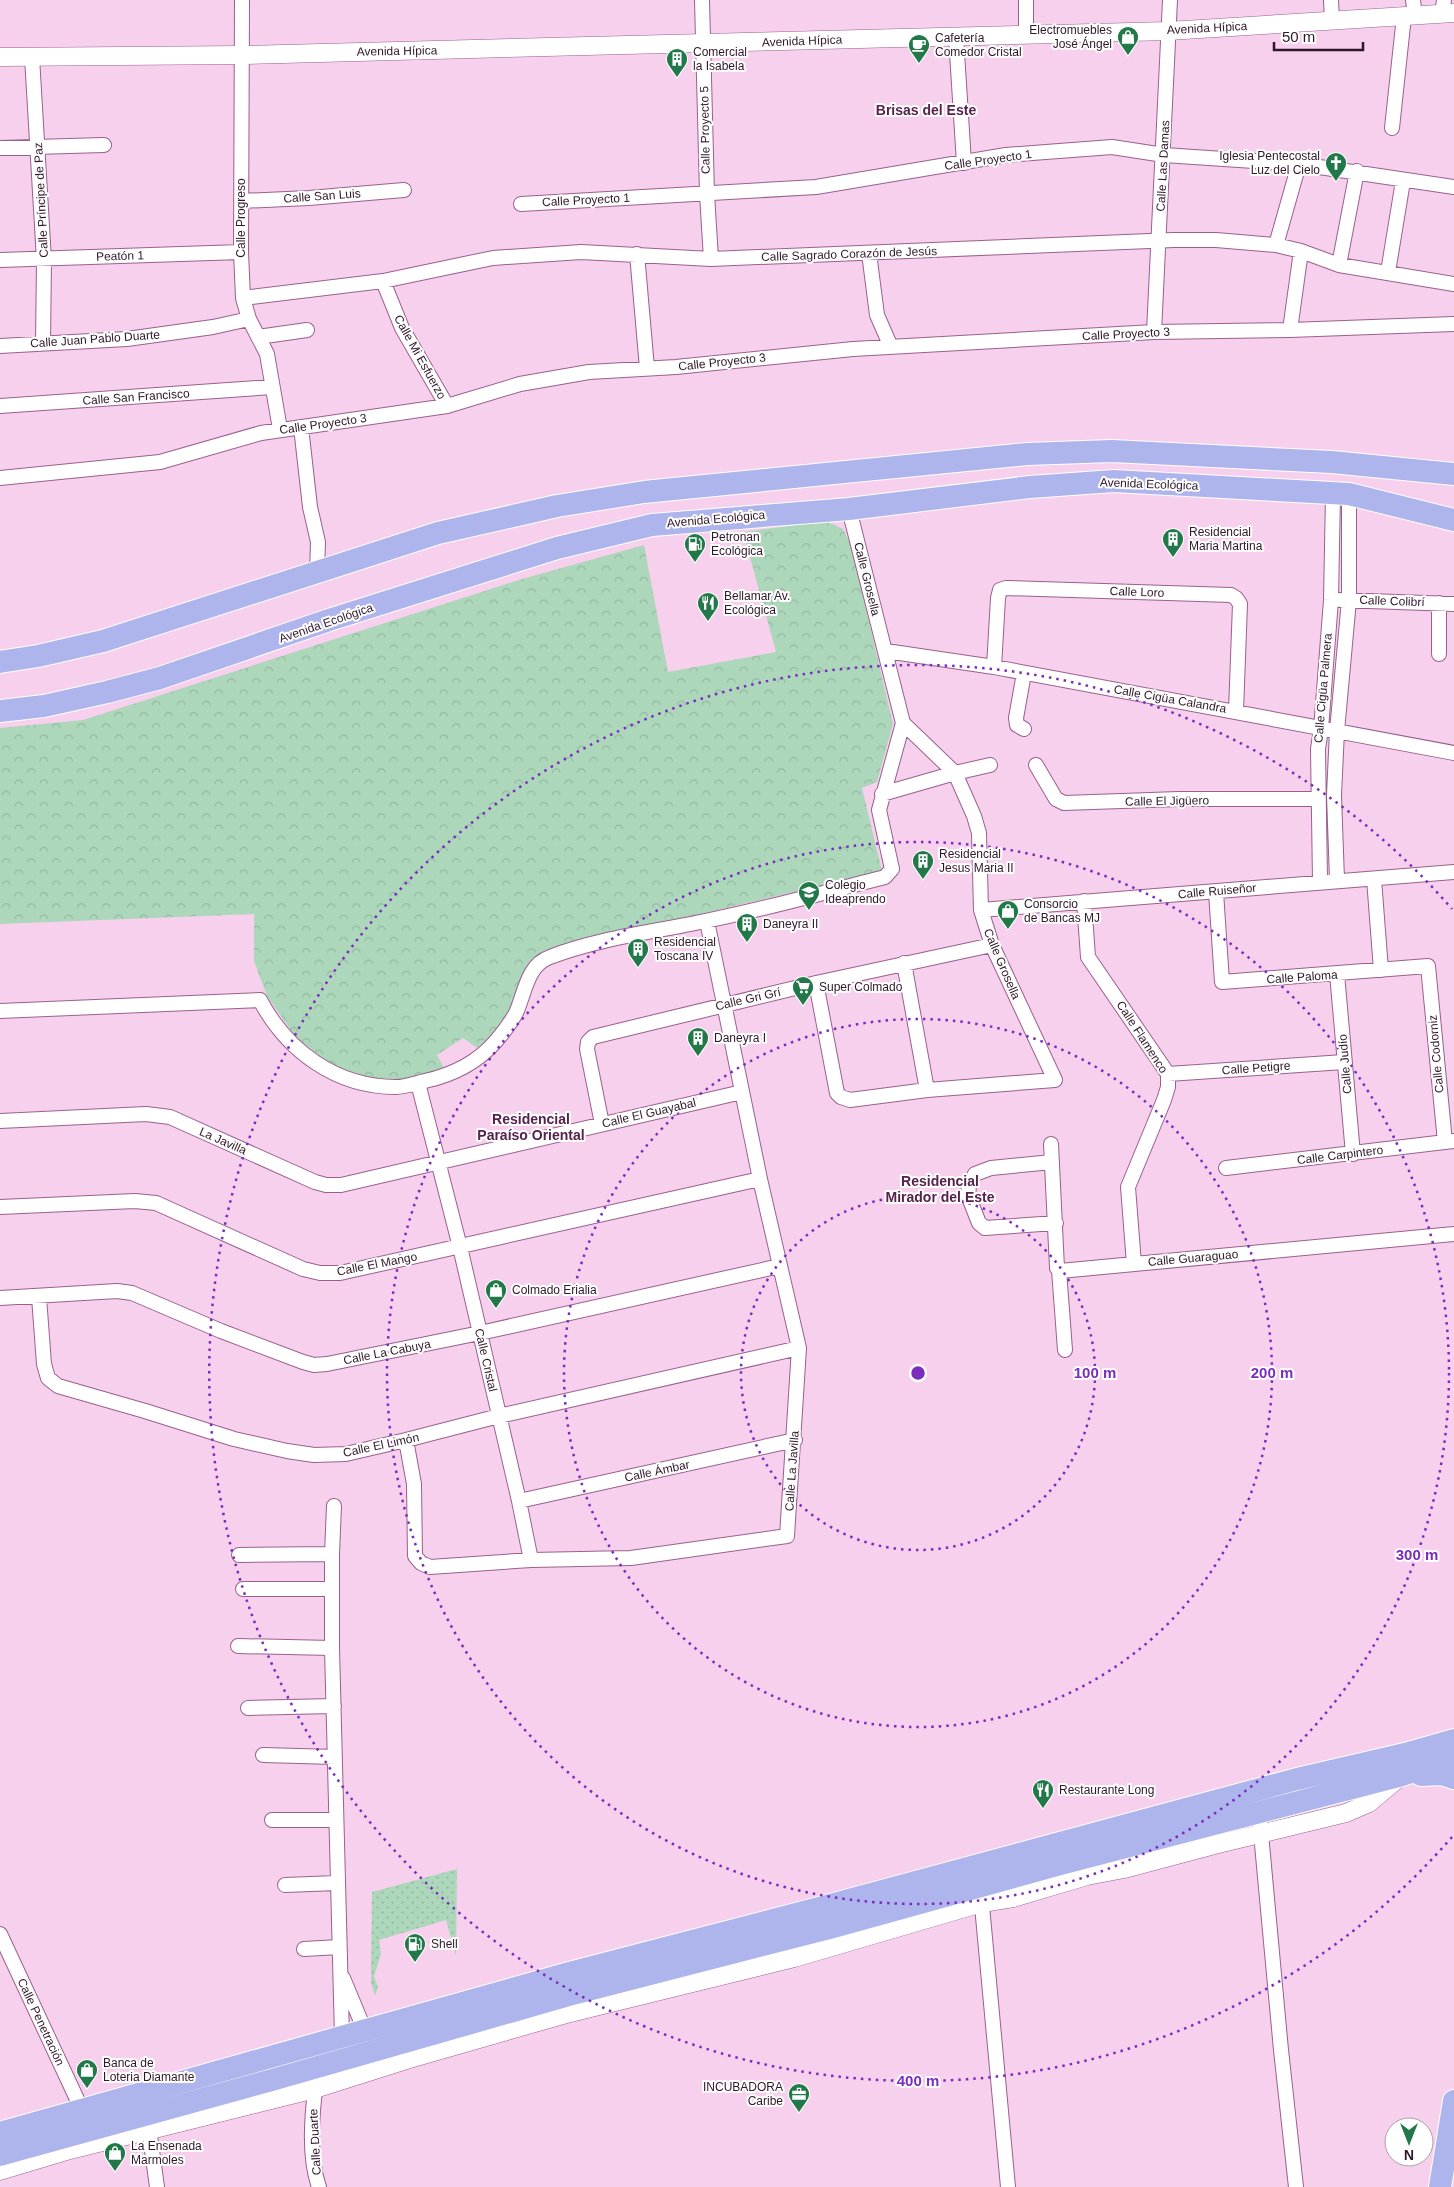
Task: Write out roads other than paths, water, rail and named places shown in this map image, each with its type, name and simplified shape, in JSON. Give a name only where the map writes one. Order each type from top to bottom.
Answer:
[{"type":"main road","points":[[0,662],[38,656],[103,641],[438,534],[558,506],[644,492],[726,482],[850,472],[1027,454],[1112,451],[1332,462],[1454,474]]},
{"type":"main road","name":"Avenida Ecológica","points":[[0,710],[44,706],[142,683],[329,620],[557,548],[652,525],[849,509],[1030,487],[1114,481],[1341,494],[1454,520]]},
{"type":"main road","points":[[0,2133],[629,1956],[835,1904],[1297,1779],[1405,1754],[1454,1740]]},
{"type":"main road","points":[[0,2155],[148,2123],[316,2078],[576,1993],[981,1895],[1259,1812],[1402,1775],[1454,1758]]},
{"type":"main road","points":[[1402,1775],[1442,1774],[1454,1778]]},
{"type":"main road","points":[[1442,2187],[1454,2101]]},
{"type":"main road","points":[[1442,2187],[1454,2150]]},
{"type":"street","name":"Calle Progreso","points":[[242,0],[241,252],[243,298],[249,319],[267,354],[280,429]]},
{"type":"street","name":"Calle Proyecto 5","points":[[702,0],[706,194],[711,259]]},
{"type":"street","points":[[1026,0],[1026,34]]},
{"type":"street","name":"Calle Las Damas","points":[[1154,332],[1170,0]]},
{"type":"street","points":[[1331,0],[1332,21]]},
{"type":"street","name":"Avenida Hípica","points":[[0,57],[242,55],[1168,31],[1332,21],[1411,11],[1447,9]]},
{"type":"street","points":[[1392,128],[1411,11]]},
{"type":"street","points":[[956,36],[964,163]]},
{"type":"street","name":"Calle Príncipe de Paz","points":[[32,57],[44,260],[43,343]]},
{"type":"street","points":[[0,148],[104,145]]},
{"type":"street","name":"Calle Proyecto 1","points":[[521,204],[816,188],[1006,155],[1112,147],[1164,155],[1299,164],[1357,171],[1403,181],[1454,187]]},
{"type":"street","points":[[1276,246],[1299,164]]},
{"type":"street","points":[[1339,265],[1357,171]]},
{"type":"street","points":[[1388,272],[1403,181]]},
{"type":"street","name":"Calle San Luis","points":[[241,201],[309,198],[404,190]]},
{"type":"street","name":"Calle Sagrado Corazón de Jesús","points":[[243,298],[383,281],[493,258],[581,252],[711,259],[1174,240],[1216,240],[1276,246],[1301,251],[1339,265],[1454,284]]},
{"type":"street","points":[[1290,330],[1301,251]]},
{"type":"street","name":"Peatón 1","points":[[0,260],[241,252]]},
{"type":"street","points":[[869,253],[877,315],[891,348]]},
{"type":"street","points":[[637,254],[647,368]]},
{"type":"street","name":"Calle Mi Esfuerzo","points":[[383,281],[402,328],[447,406]]},
{"type":"street","name":"Calle Juan Pablo Duarte","points":[[0,346],[127,339],[213,327],[249,319]]},
{"type":"street","name":"Calle Proyecto 3","points":[[0,478],[160,462],[280,429],[447,406],[520,384],[590,372],[853,349],[1154,332],[1290,330],[1454,324]]},
{"type":"street","points":[[258,337],[307,330]]},
{"type":"street","name":"Calle San Francisco","points":[[0,406],[272,387]]},
{"type":"street","points":[[301,427],[310,507],[318,542],[316,572]]},
{"type":"street","name":"Calle Cigüa Palmera","points":[[1320,882],[1318,749],[1341,494]]},
{"type":"street","name":"Calle Cigüa Palmera","points":[[1337,880],[1334,795],[1337,731],[1349,600],[1341,494]]},
{"type":"street","name":"Calle Grosella","points":[[816,983],[838,1093],[841,1097],[850,1100],[926,1090],[1055,1080],[992,945],[981,910],[979,833],[955,773],[903,723],[849,509]]},
{"type":"street","name":"Calle Loro","points":[[994,667],[998,598],[1000,590],[1006,588],[1231,595],[1240,604],[1236,711]]},
{"type":"street","name":"Calle Colibrí","points":[[1331,600],[1454,604]]},
{"type":"street","points":[[1438,654],[1439,603]]},
{"type":"street","name":"Calle Cigüa Calandra","points":[[886,651],[994,667],[1454,753]]},
{"type":"street","points":[[1024,673],[1016,718],[1017,725],[1024,729]]},
{"type":"street","points":[[0,1011],[260,1000],[268,1016],[285,1039],[324,1070],[371,1085],[398,1087],[446,1076],[470,1063],[496,1042],[515,1015],[534,967],[542,960],[585,947],[707,921],[885,877],[892,868],[879,810],[903,723]]},
{"type":"street","points":[[882,794],[990,765]]},
{"type":"street","name":"Calle El Jigüero","points":[[1036,765],[1056,799],[1064,803],[1179,799],[1318,799]]},
{"type":"street","name":"Calle Ruiseñor","points":[[981,910],[1454,872]]},
{"type":"street","points":[[1374,878],[1381,970]]},
{"type":"street","name":"Calle Paloma","points":[[1216,892],[1222,982],[1428,966]]},
{"type":"street","name":"Calle Flamenco","points":[[1084,901],[1088,957],[1168,1074],[1168,1087],[1164,1100],[1128,1187],[1134,1264]]},
{"type":"street","name":"Calle La Javilla","points":[[406,1440],[414,1484],[415,1556],[420,1563],[430,1567],[531,1560],[631,1558],[787,1536],[795,1440],[799,1348],[760,1179],[707,921]]},
{"type":"street","name":"Calle Gri Grí","points":[[602,1124],[587,1049],[588,1042],[593,1037],[816,983],[992,945]]},
{"type":"street","points":[[904,963],[926,1090]]},
{"type":"street","name":"Calle Codorniz","points":[[1428,966],[1449,1142]]},
{"type":"street","name":"Calle Judío","points":[[1337,974],[1353,1154]]},
{"type":"street","name":"Calle Petigre","points":[[1168,1074],[1344,1062]]},
{"type":"street","name":"Calle Cristal","points":[[418,1083],[460,1246],[531,1560]]},
{"type":"street","name":"Calle El Guayabal","points":[[439,1160],[742,1092]]},
{"type":"street","name":"La Javilla","points":[[0,1121],[146,1114],[170,1117],[315,1182],[326,1185],[341,1185],[439,1160]]},
{"type":"street","name":"Calle Carpintero","points":[[1226,1168],[1449,1142]]},
{"type":"street","points":[[1051,1144],[1065,1350]]},
{"type":"street","points":[[1052,1162],[991,1168],[975,1174],[969,1186],[968,1195],[979,1223],[985,1228],[1056,1223]]},
{"type":"street","name":"Calle El Mango","points":[[0,1207],[134,1201],[156,1203],[303,1269],[320,1273],[340,1273],[760,1179]]},
{"type":"street","name":"Calle Guaraguao","points":[[1059,1270],[1454,1234]]},
{"type":"street","name":"Calle La Cabuya","points":[[0,1298],[117,1291],[132,1293],[221,1331],[314,1364],[327,1364],[480,1333],[780,1266]]},
{"type":"street","name":"Calle El Limón","points":[[39,1296],[44,1364],[48,1378],[58,1386],[234,1439],[314,1455],[346,1454],[499,1416],[799,1348]]},
{"type":"street","name":"Calle Ámbar","points":[[519,1501],[795,1440]]},
{"type":"street","points":[[334,1506],[332,1648],[342,2037]]},
{"type":"street","points":[[239,1555],[332,1554]]},
{"type":"street","points":[[243,1589],[332,1589]]},
{"type":"street","points":[[238,1646],[332,1648]]},
{"type":"street","points":[[248,1708],[334,1706]]},
{"type":"street","points":[[263,1756],[335,1757]]},
{"type":"street","points":[[1008,2187],[981,1895],[1013,1898],[1087,1876],[1124,1869],[1359,1808],[1402,1775]]},
{"type":"street","points":[[1259,1812],[1296,2187]]},
{"type":"street","points":[[272,1820],[336,1820]]},
{"type":"street","points":[[285,1885],[338,1883]]},
{"type":"street","name":"Calle Penetración","points":[[0,1934],[82,2110]]},
{"type":"street","points":[[304,1949],[339,1947]]},
{"type":"street","points":[[339,1970],[365,2030]]},
{"type":"street","name":"Calle Duarte","points":[[316,2078],[312,2118],[316,2177],[320,2187]]},
{"type":"street","points":[[0,2171],[70,2150],[148,2123],[157,2187]]},
{"type":"place","name":"Electromuebles José Ángel","points":[[1128,56]]},
{"type":"place","name":"Cafetería Comedor Cristal","points":[[919,64]]},
{"type":"place","name":"Comercial la Isabela","points":[[677,78]]},
{"type":"place","name":"Iglesia Pentecostal Luz del Cielo","points":[[1336,182]]},
{"type":"place","name":"Residencial Maria Martina","points":[[1173,558]]},
{"type":"place","name":"Petronan Ecológica","points":[[695,563]]},
{"type":"place","name":"Bellamar Av. Ecológica","points":[[708,622]]},
{"type":"place","name":"Residencial Jesus Maria II","points":[[923,880]]},
{"type":"place","name":"Colegio Ideaprendo","points":[[809,911]]},
{"type":"place","name":"Consorcio de Bancas MJ","points":[[1008,930]]},
{"type":"place","name":"Daneyra II","points":[[747,943]]},
{"type":"place","name":"Residencial Toscana IV","points":[[638,968]]},
{"type":"place","name":"Super Colmado","points":[[803,1006]]},
{"type":"place","name":"Daneyra I","points":[[698,1057]]},
{"type":"place","name":"Colmado Erialia","points":[[496,1309]]},
{"type":"place","name":"Restaurante Long","points":[[1043,1809]]},
{"type":"place","name":"Shell","points":[[415,1963]]},
{"type":"place","name":"Banca de Loteria Diamante","points":[[87,2089]]},
{"type":"place","name":"INCUBADORA Caribe","points":[[799,2113]]},
{"type":"place","name":"La Ensenada Marmoles","points":[[115,2172]]},
{"type":"district","name":"Brisas del Este","points":[[926,110]]},
{"type":"district","name":"Residencial Paraíso Oriental","points":[[531,1128]]},
{"type":"district","name":"Residencial Mirador del Este","points":[[940,1190]]}]
